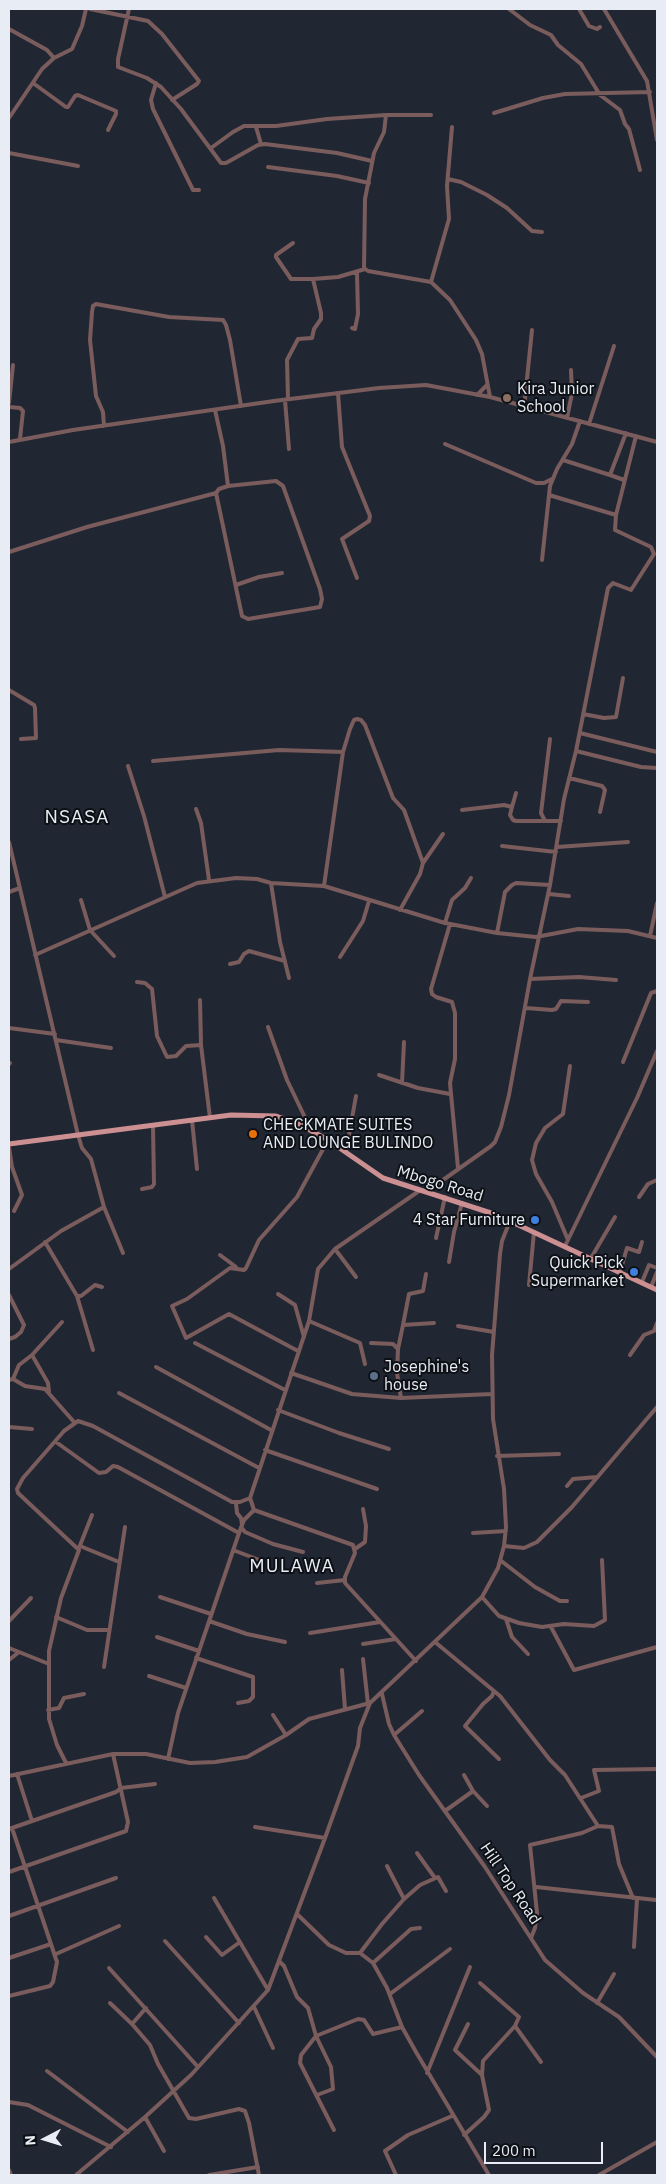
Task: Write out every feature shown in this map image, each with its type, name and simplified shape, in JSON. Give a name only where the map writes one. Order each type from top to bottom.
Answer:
[{"type":"main road","name":"Mbogo Road","points":[[9,1145],[192,1120],[238,1115],[270,1115],[289,1120],[311,1130],[382,1178],[419,1191],[445,1197],[510,1220],[657,1290]]},
{"type":"street","points":[[9,118],[42,69],[54,58],[66,53],[75,44],[88,9],[128,16],[153,24],[199,81],[172,100]]},
{"type":"street","points":[[130,9],[118,66],[156,83],[224,164],[261,144],[337,153],[372,161]]},
{"type":"street","points":[[509,9],[530,25],[551,35],[558,45],[581,64],[600,95],[620,110],[629,129],[640,170]]},
{"type":"street","points":[[579,9],[589,26],[596,29],[600,27]]},
{"type":"street","points":[[604,9],[647,80],[657,140]]},
{"type":"street","points":[[9,29],[47,50],[54,58]]},
{"type":"street","points":[[33,83],[66,107],[78,95],[116,111],[108,130]]},
{"type":"street","points":[[156,83],[151,100],[153,109],[193,190],[198,190]]},
{"type":"street","points":[[494,113],[543,98],[564,94],[600,95],[650,92]]},
{"type":"street","points":[[211,148],[241,127],[386,115],[431,115]]},
{"type":"street","points":[[365,269],[364,208],[372,161],[384,132],[386,115]]},
{"type":"street","points":[[256,126],[261,144]]},
{"type":"street","points":[[431,282],[449,219],[448,179],[452,127]]},
{"type":"street","points":[[9,153],[78,166]]},
{"type":"street","points":[[268,167],[337,176],[369,184]]},
{"type":"street","points":[[448,179],[461,182],[487,195],[507,208],[532,232],[542,232]]},
{"type":"street","points":[[293,243],[276,257],[291,279],[338,277],[357,273],[365,269],[431,282],[450,300],[472,332],[482,354],[490,397]]},
{"type":"street","points":[[352,328],[355,329],[358,314],[357,273]]},
{"type":"street","points":[[289,449],[286,360],[298,339],[312,338],[314,329],[321,319],[313,279]]},
{"type":"street","points":[[104,426],[103,412],[96,396],[90,340],[92,312],[96,304],[169,317],[223,320],[230,340],[241,406]]},
{"type":"street","points":[[524,408],[532,330]]},
{"type":"street","points":[[589,424],[614,346]]},
{"type":"street","points":[[9,403],[13,365]]},
{"type":"street","points":[[567,418],[572,393],[571,370]]},
{"type":"street","points":[[9,442],[241,406],[338,393],[426,385],[490,397],[524,408],[657,442]]},
{"type":"street","points":[[476,395],[487,385]]},
{"type":"street","points":[[338,393],[342,447],[370,516],[369,521],[342,539],[357,578]]},
{"type":"street","points":[[9,408],[20,408],[23,411],[20,439]]},
{"type":"street","points":[[214,410],[223,446],[228,486]]},
{"type":"street","points":[[542,560],[552,479],[572,444],[580,421]]},
{"type":"street","points":[[610,475],[626,433]]},
{"type":"street","points":[[426,1192],[458,1168],[484,1152],[495,1142],[498,1136],[509,1095],[530,979],[549,894],[569,778],[584,714],[609,585],[613,583],[631,590],[654,554],[651,547],[616,530],[616,515],[636,436]]},
{"type":"street","points":[[445,444],[536,482],[544,483],[552,479]]},
{"type":"street","points":[[563,460],[624,480]]},
{"type":"street","points":[[9,552],[87,527],[216,493],[219,489],[228,486],[276,481],[283,486],[320,589],[322,605],[318,608],[244,619],[216,493]]},
{"type":"street","points":[[549,495],[616,515]]},
{"type":"street","points":[[236,585],[260,577],[282,573]]},
{"type":"street","points":[[584,714],[604,718],[616,716],[623,678]]},
{"type":"street","points":[[9,690],[34,705],[35,708],[36,738],[21,739]]},
{"type":"street","points":[[324,886],[343,752],[354,720],[361,720],[365,725],[393,798],[404,810],[423,863]]},
{"type":"street","points":[[580,733],[657,752]]},
{"type":"street","points":[[545,821],[541,813],[550,739]]},
{"type":"street","points":[[153,761],[263,750],[343,752]]},
{"type":"street","points":[[576,751],[641,767],[657,768]]},
{"type":"street","points":[[128,766],[144,816],[164,897]]},
{"type":"street","points":[[569,778],[602,786],[605,790],[600,812]]},
{"type":"street","points":[[516,793],[510,815],[513,820],[561,821]]},
{"type":"street","points":[[462,810],[504,805],[512,807]]},
{"type":"street","points":[[196,809],[201,823],[209,880]]},
{"type":"street","points":[[400,910],[420,874],[423,863],[443,834]]},
{"type":"street","points":[[9,842],[78,1136],[82,1148],[91,1159],[104,1207],[123,1253]]},
{"type":"street","points":[[557,846],[628,842]]},
{"type":"street","points":[[502,846],[556,852]]},
{"type":"street","points":[[35,955],[196,883],[236,878],[257,879],[271,883],[324,886],[445,923],[497,933],[540,936],[578,929],[628,931],[657,938]]},
{"type":"street","points":[[445,923],[452,900],[465,888],[471,878]]},
{"type":"street","points":[[271,883],[278,933],[289,978]]},
{"type":"street","points":[[497,933],[505,892],[508,888],[516,883],[550,885]]},
{"type":"street","points":[[9,892],[20,888]]},
{"type":"street","points":[[549,894],[569,896]]},
{"type":"street","points":[[81,900],[90,930],[114,956]]},
{"type":"street","points":[[340,958],[363,921],[369,901]]},
{"type":"street","points":[[650,936],[657,903]]},
{"type":"street","points":[[450,924],[431,989],[432,994],[452,1002],[455,1012],[455,1059],[450,1077],[450,1094],[458,1168]]},
{"type":"street","points":[[230,964],[239,962],[249,950],[285,961]]},
{"type":"street","points":[[530,979],[579,977],[616,980]]},
{"type":"street","points":[[137,982],[145,983],[152,989],[157,1036],[167,1057],[176,1056],[186,1046],[201,1045]]},
{"type":"street","points":[[623,1062],[650,992],[657,991]]},
{"type":"street","points":[[200,1000],[201,1045],[210,1118]]},
{"type":"street","points":[[526,1008],[552,1010],[556,1009],[561,1001],[588,1002]]},
{"type":"street","points":[[268,1027],[287,1080],[311,1130]]},
{"type":"street","points":[[9,1028],[55,1034]]},
{"type":"street","points":[[56,1040],[111,1048]]},
{"type":"street","points":[[402,1083],[404,1042]]},
{"type":"street","points":[[565,1246],[638,1098],[657,1051]]},
{"type":"street","points":[[568,1240],[552,1202],[536,1174],[532,1160],[536,1143],[545,1128],[563,1114],[570,1066]]},
{"type":"street","points":[[380,1075],[428,1091],[450,1094]]},
{"type":"street","points":[[346,1152],[356,1096]]},
{"type":"street","points":[[192,1120],[198,1169]]},
{"type":"street","points":[[142,1190],[152,1187],[154,1184],[153,1126]]},
{"type":"street","points":[[298,1351],[230,1314],[186,1338],[172,1306],[187,1299],[230,1268],[244,1270],[246,1268],[259,1240],[297,1197],[328,1140]]},
{"type":"street","points":[[9,1145],[12,1167],[22,1195],[14,1211]]},
{"type":"street","points":[[639,1197],[648,1184],[657,1180]]},
{"type":"street","points":[[254,1510],[250,1498],[298,1351],[310,1322],[318,1268],[335,1249],[419,1191]]},
{"type":"street","points":[[436,1238],[445,1197]]},
{"type":"street","points":[[449,1262],[454,1232],[462,1203]]},
{"type":"street","points":[[9,1269],[74,1223],[104,1207]]},
{"type":"street","points":[[591,1258],[615,1217]]},
{"type":"street","points":[[9,1775],[113,1754],[146,1754],[190,1763],[215,1762],[247,1757],[310,1719],[369,1704],[382,1694],[482,1598],[500,1560],[506,1531],[504,1489],[497,1456],[492,1394],[494,1332],[500,1254],[502,1241],[510,1220]]},
{"type":"street","points":[[529,1285],[534,1232]]},
{"type":"street","points":[[45,1242],[77,1296],[93,1350]]},
{"type":"street","points":[[620,1272],[627,1248],[639,1252],[642,1242]]},
{"type":"street","points":[[335,1249],[356,1277]]},
{"type":"street","points":[[220,1255],[236,1268]]},
{"type":"street","points":[[642,1282],[649,1265],[657,1268],[651,1287]]},
{"type":"street","points":[[401,1398],[397,1372],[398,1349],[409,1294],[423,1291],[426,1274]]},
{"type":"street","points":[[77,1296],[81,1296],[95,1285],[102,1287]]},
{"type":"street","points":[[278,1294],[295,1304],[304,1337]]},
{"type":"street","points":[[9,1295],[24,1325],[21,1332],[9,1339]]},
{"type":"street","points":[[62,1322],[32,1355],[19,1365],[11,1379],[26,1386],[45,1389],[74,1422]]},
{"type":"street","points":[[310,1322],[360,1343],[365,1364]]},
{"type":"street","points":[[403,1325],[434,1323]]},
{"type":"street","points":[[630,1354],[644,1334],[654,1331],[657,1323]]},
{"type":"street","points":[[458,1326],[494,1332]]},
{"type":"street","points":[[195,1343],[285,1390]]},
{"type":"street","points":[[371,1343],[394,1344],[398,1349]]},
{"type":"street","points":[[32,1355],[48,1383],[49,1392]]},
{"type":"street","points":[[156,1367],[272,1430]]},
{"type":"street","points":[[291,1373],[352,1394],[401,1398],[492,1394]]},
{"type":"street","points":[[119,1393],[259,1468]]},
{"type":"street","points":[[504,1546],[524,1548],[537,1542],[572,1507],[657,1407]]},
{"type":"street","points":[[278,1410],[389,1449]]},
{"type":"street","points":[[119,1562],[79,1548],[23,1499],[17,1491],[23,1478],[74,1422],[84,1421],[236,1502],[250,1498]]},
{"type":"street","points":[[9,1427],[32,1429]]},
{"type":"street","points":[[56,1442],[99,1473],[106,1472],[113,1466],[118,1467],[239,1533]]},
{"type":"street","points":[[265,1450],[377,1489]]},
{"type":"street","points":[[497,1456],[559,1454]]},
{"type":"street","points":[[567,1486],[573,1479],[596,1477]]},
{"type":"street","points":[[236,1502],[237,1513],[242,1518],[242,1526],[245,1532],[274,1544],[303,1552]]},
{"type":"street","points":[[363,1509],[366,1526],[364,1542],[355,1549],[345,1580],[347,1586],[416,1662]]},
{"type":"street","points":[[168,1759],[178,1713],[233,1550],[242,1526],[254,1510]]},
{"type":"street","points":[[254,1510],[336,1538],[353,1545],[355,1549]]},
{"type":"street","points":[[66,1763],[53,1732],[48,1710],[49,1664],[56,1617],[92,1515]]},
{"type":"street","points":[[104,1668],[108,1630],[125,1527]]},
{"type":"street","points":[[473,1532],[506,1531]]},
{"type":"street","points":[[233,1550],[262,1561]]},
{"type":"street","points":[[500,1560],[534,1586],[555,1598],[567,1602]]},
{"type":"street","points":[[482,1598],[495,1613],[506,1619],[533,1626],[551,1627],[564,1624],[590,1627],[604,1621],[602,1560]]},
{"type":"street","points":[[316,1583],[345,1580]]},
{"type":"street","points":[[160,1597],[211,1614]]},
{"type":"street","points":[[9,1622],[31,1598]]},
{"type":"street","points":[[56,1617],[87,1630],[108,1630]]},
{"type":"street","points":[[506,1619],[512,1636],[528,1654]]},
{"type":"street","points":[[209,1621],[247,1634],[285,1642]]},
{"type":"street","points":[[310,1633],[380,1622]]},
{"type":"street","points":[[551,1627],[574,1670],[657,1647]]},
{"type":"street","points":[[157,1637],[199,1651]]},
{"type":"street","points":[[363,1644],[396,1639]]},
{"type":"street","points":[[435,1642],[494,1691],[565,1775],[598,1826]]},
{"type":"street","points":[[9,1648],[49,1664]]},
{"type":"street","points":[[9,1660],[20,1652]]},
{"type":"street","points":[[196,1658],[253,1677],[253,1698],[250,1701],[238,1702]]},
{"type":"street","points":[[76,2175],[145,2117],[198,2067],[268,1990],[280,1962],[358,1746],[360,1728],[369,1704],[363,1659]]},
{"type":"street","points":[[342,1670],[345,1709]]},
{"type":"street","points":[[148,1676],[186,1688]]},
{"type":"street","points":[[494,1691],[492,1696],[465,1726],[499,1758]]},
{"type":"street","points":[[48,1710],[59,1708],[64,1698],[84,1694]]},
{"type":"street","name":"Hill Top Road","points":[[382,1694],[388,1724],[394,1735],[419,1775],[545,1960],[597,2003],[619,2017],[657,2057]]},
{"type":"street","points":[[394,1735],[422,1711]]},
{"type":"street","points":[[273,1715],[286,1735]]},
{"type":"street","points":[[9,1872],[126,1831],[129,1826],[113,1754]]},
{"type":"street","points":[[581,1798],[599,1791],[594,1770],[657,1769]]},
{"type":"street","points":[[16,1774],[32,1822]]},
{"type":"street","points":[[464,1776],[487,1806]]},
{"type":"street","points":[[9,1996],[50,1986],[56,1970],[56,1954],[10,1829],[116,1792],[121,1788],[155,1784]]},
{"type":"street","points":[[445,1811],[474,1791]]},
{"type":"street","points":[[531,1938],[536,1928],[537,1907],[530,1845],[598,1826],[610,1826],[613,1828],[619,1864],[635,1899],[634,1947]]},
{"type":"street","points":[[255,1827],[325,1838]]},
{"type":"street","points":[[417,1853],[435,1878],[438,1877],[446,1891]]},
{"type":"street","points":[[387,1866],[404,1899]]},
{"type":"street","points":[[9,1916],[116,1878]]},
{"type":"street","points":[[297,1914],[338,1950],[352,1954],[360,1952],[404,1899],[420,1885],[435,1878]]},
{"type":"street","points":[[536,1887],[656,1900]]},
{"type":"street","points":[[214,1898],[268,1990]]},
{"type":"street","points":[[532,1911],[537,1907]]},
{"type":"street","points":[[56,1954],[119,1926]]},
{"type":"street","points":[[372,1963],[411,1929],[420,1928]]},
{"type":"street","points":[[206,1937],[222,1955],[240,1942]]},
{"type":"street","points":[[165,1940],[239,2023]]},
{"type":"street","points":[[9,1958],[51,1944]]},
{"type":"street","points":[[390,1994],[450,1949]]},
{"type":"street","points":[[360,1952],[372,1963],[390,1994],[402,2026],[452,2116],[488,2175]]},
{"type":"street","points":[[280,1962],[284,1966],[297,1998],[308,2008],[316,2036],[331,2067],[333,2089],[317,2095]]},
{"type":"street","points":[[427,2072],[470,1967]]},
{"type":"street","points":[[109,1968],[198,2067]]},
{"type":"street","points":[[597,2003],[614,1974]]},
{"type":"street","points":[[464,2136],[488,2112],[482,2075],[483,2061],[515,2026],[519,2017],[480,1983]]},
{"type":"street","points":[[110,2003],[150,2045],[186,2116],[192,2119],[239,2109],[245,2111],[259,2175]]},
{"type":"street","points":[[254,2007],[273,2048]]},
{"type":"street","points":[[132,2024],[146,2008]]},
{"type":"street","points":[[334,2130],[300,2060],[301,2054],[316,2036],[361,2018],[367,2023],[373,2034],[402,2026]]},
{"type":"street","points":[[468,2024],[455,2050],[482,2075]]},
{"type":"street","points":[[515,2026],[541,2062]]},
{"type":"street","points":[[47,2071],[128,2132]]},
{"type":"street","points":[[9,2102],[28,2105],[111,2147]]},
{"type":"street","points":[[396,2175],[385,2151],[408,2135],[452,2116]]},
{"type":"street","points":[[145,2117],[164,2151]]},
{"type":"street","points":[[599,2175],[657,2142]]},
{"type":"street","points":[[208,2175],[258,2167]]},
{"type":"street","points":[[9,2170],[11,2175]]},
{"type":"place","name":"Kira Junior School","points":[[507,398]]},
{"type":"place","name":"CHECKMATE SUITES AND LOUNGE BULINDO","points":[[253,1134]]},
{"type":"place","name":"4 Star Furniture","points":[[535,1220]]},
{"type":"place","name":"Quick Pick Supermarket","points":[[634,1272]]},
{"type":"place","name":"Josephine's house","points":[[374,1376]]},
{"type":"district","name":"NSASA","points":[[77,818]]},
{"type":"district","name":"MULAWA","points":[[292,1567]]}]
